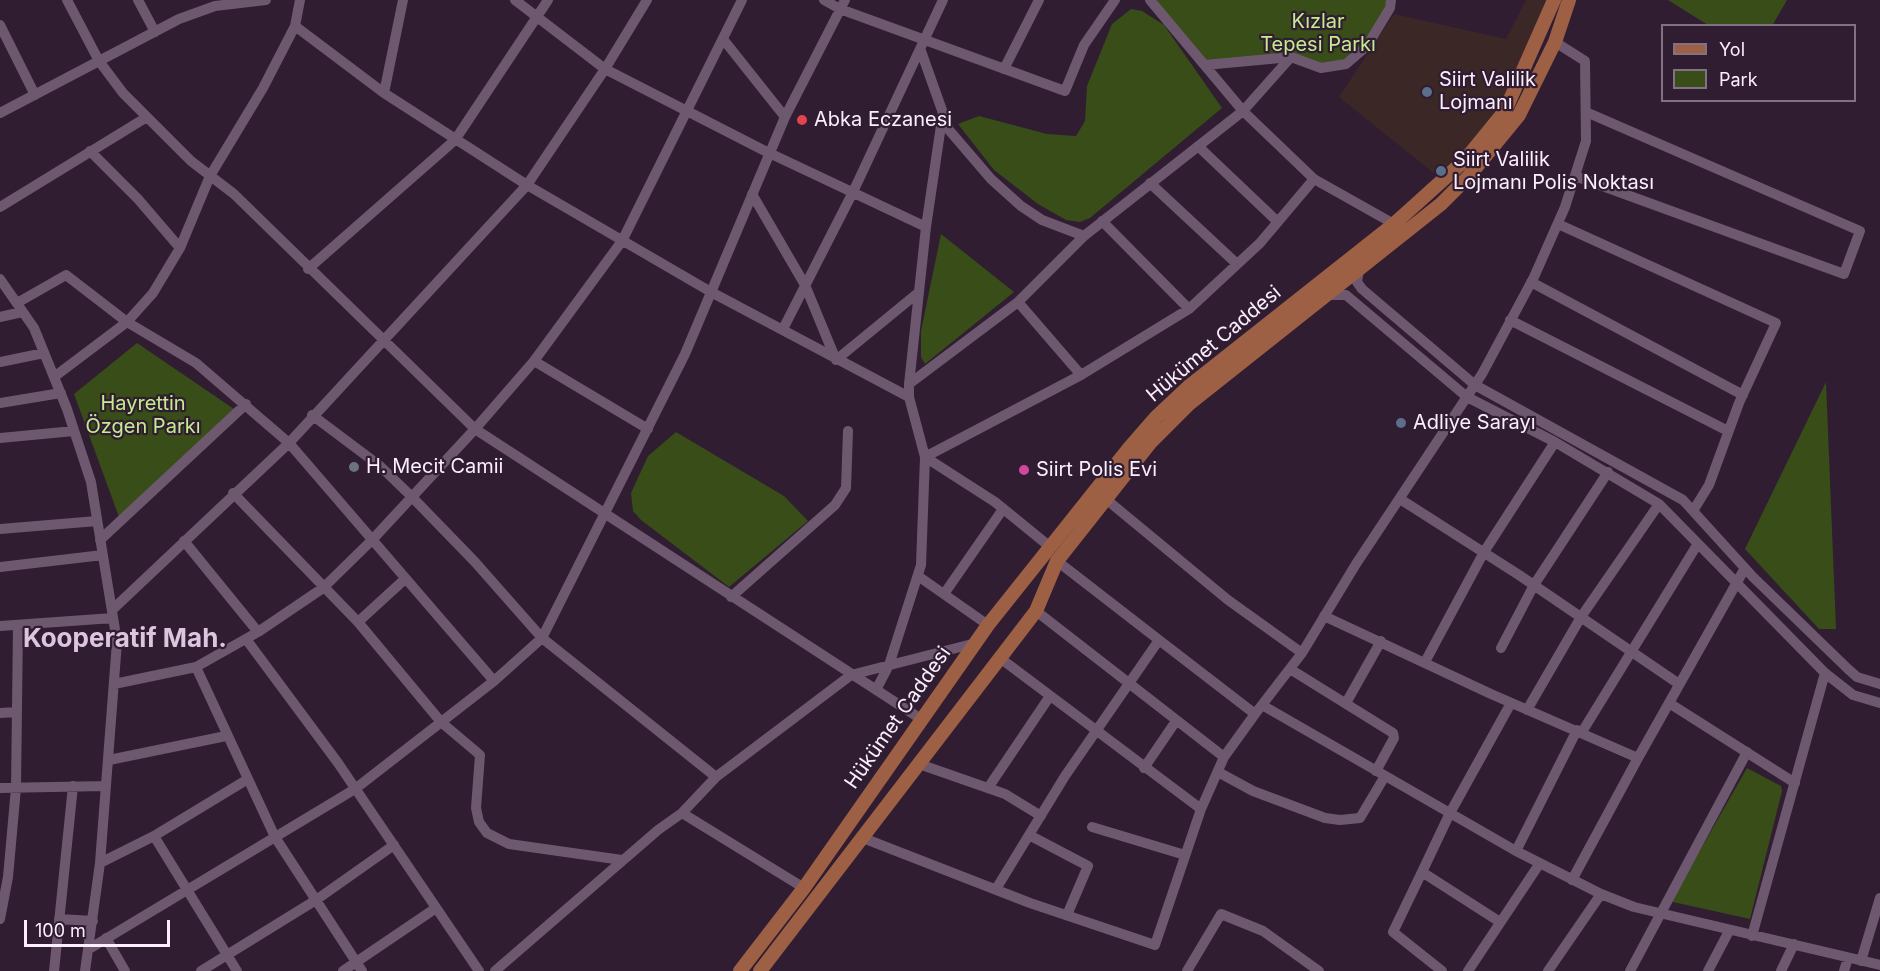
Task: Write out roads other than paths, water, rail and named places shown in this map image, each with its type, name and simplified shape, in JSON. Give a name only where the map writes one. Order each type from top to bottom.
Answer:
[{"type":"main road","name":"Hükümet Caddesi","points":[[740,971],[804,888],[988,625],[1129,447],[1188,387],[1394,224],[1465,160],[1505,111],[1554,0]]},
{"type":"main road","points":[[760,971],[1036,611],[1057,561],[1107,500],[1150,442],[1189,404],[1441,204],[1477,168],[1519,115],[1555,42],[1569,0]]},
{"type":"street","points":[[67,0],[99,61],[123,93],[190,161],[234,194],[308,269],[475,429],[921,719]]},
{"type":"street","points":[[138,0],[155,32]]},
{"type":"street","points":[[0,113],[179,19],[215,6],[266,0]]},
{"type":"street","points":[[54,377],[127,322],[153,293],[180,248],[210,176],[263,88],[295,26],[300,0]]},
{"type":"street","points":[[384,93],[403,0]]},
{"type":"street","points":[[515,0],[605,69],[770,153],[926,227]]},
{"type":"street","points":[[308,269],[455,140],[548,0]]},
{"type":"street","points":[[0,626],[112,614],[184,541],[289,443],[312,415],[527,185],[605,69],[647,0]]},
{"type":"street","points":[[114,684],[196,667],[258,632],[323,588],[372,540],[475,429],[534,361],[622,241],[742,0]]},
{"type":"street","points":[[824,0],[843,4],[923,46],[1004,69],[1065,92],[1084,45],[1115,0]]},
{"type":"street","points":[[783,329],[853,192],[943,0]]},
{"type":"street","points":[[1004,69],[1040,0]]},
{"type":"street","points":[[1150,0],[1243,111],[1314,179],[1394,224]]},
{"type":"street","points":[[1204,65],[1291,57],[1321,68],[1346,64],[1367,46],[1390,8],[1391,0]]},
{"type":"street","points":[[89,949],[355,789],[494,681],[542,638],[606,516],[685,354],[785,117],[843,4]]},
{"type":"street","points":[[0,25],[35,94]]},
{"type":"street","points":[[295,26],[384,93],[527,185],[711,292],[909,397]]},
{"type":"street","points":[[723,39],[785,117]]},
{"type":"street","points":[[863,838],[996,889],[1155,945],[1201,809],[1224,757],[1302,653],[1475,385],[1531,282],[1558,224],[1586,141],[1586,112],[1585,61],[1555,42]]},
{"type":"street","points":[[923,46],[949,130],[991,179],[1021,206],[1042,220],[1084,236]]},
{"type":"street","points":[[909,384],[1018,302],[1084,236],[1243,111],[1291,57]]},
{"type":"street","points":[[876,690],[889,665],[921,565],[925,457],[909,397],[909,384],[926,227],[943,112]]},
{"type":"street","points":[[1575,176],[1844,274],[1860,231],[1586,112]]},
{"type":"street","points":[[0,207],[147,117]]},
{"type":"street","points":[[1198,146],[1278,222]]},
{"type":"street","points":[[90,151],[138,199],[180,248]]},
{"type":"street","points":[[925,457],[1081,375],[1189,309],[1278,222],[1314,179]]},
{"type":"street","points":[[1150,183],[1237,264]]},
{"type":"street","points":[[752,194],[806,285],[836,360]]},
{"type":"street","points":[[1102,221],[1189,309]]},
{"type":"street","points":[[1558,224],[1776,323],[1743,394],[1709,485],[1693,511]]},
{"type":"street","points":[[1359,270],[1357,282],[1362,289],[1475,385],[1683,501],[1745,568],[1857,677],[1880,684]]},
{"type":"street","points":[[0,316],[19,307],[66,276],[127,322],[196,363],[289,443],[494,681]]},
{"type":"street","points":[[0,279],[34,328],[61,393],[91,482],[117,642],[100,863],[85,971]]},
{"type":"street","points":[[1531,282],[1743,394]]},
{"type":"street","points":[[836,360],[919,292]]},
{"type":"street","points":[[1324,295],[1346,295],[1467,397],[1555,442],[1659,504],[1825,673],[1853,695],[1880,703]]},
{"type":"street","points":[[1018,302],[1081,375]]},
{"type":"street","points":[[1510,320],[1728,431]]},
{"type":"street","points":[[0,362],[44,353]]},
{"type":"street","points":[[534,361],[648,429]]},
{"type":"street","points":[[0,403],[61,393]]},
{"type":"street","points":[[100,540],[246,404]]},
{"type":"street","points":[[312,415],[380,466],[412,497],[475,561],[542,638],[716,777]]},
{"type":"street","points":[[0,438],[74,431]]},
{"type":"street","points":[[731,597],[835,505],[846,488],[848,431]]},
{"type":"street","points":[[1425,662],[1484,552],[1555,442]]},
{"type":"street","points":[[925,457],[1003,509],[1049,546]]},
{"type":"street","points":[[1501,648],[1534,585],[1608,472]]},
{"type":"street","points":[[233,494],[358,622],[441,722],[480,756],[476,808],[479,822],[487,833],[508,844],[622,860]]},
{"type":"street","points":[[1400,499],[1534,585],[1679,684]]},
{"type":"street","points":[[1107,500],[1228,600],[1302,653]]},
{"type":"street","points":[[1527,710],[1581,617],[1659,504]]},
{"type":"street","points":[[944,594],[1003,509]]},
{"type":"street","points":[[0,529],[97,521]]},
{"type":"street","points":[[184,541],[258,632]]},
{"type":"street","points":[[1516,851],[1580,731],[1632,652],[1697,545]]},
{"type":"street","points":[[0,567],[103,555]]},
{"type":"street","points":[[1057,561],[1159,640],[1259,710],[1381,774],[1516,851],[1572,880],[1634,907],[1880,964]]},
{"type":"street","points":[[1572,880],[1745,568]]},
{"type":"street","points":[[918,576],[988,625]]},
{"type":"street","points":[[358,622],[405,579]]},
{"type":"street","points":[[1036,611],[1128,685],[1224,757]]},
{"type":"street","points":[[1324,616],[1511,703],[1638,758]]},
{"type":"street","points":[[0,919],[16,788],[18,625]]},
{"type":"street","points":[[246,639],[355,789],[479,971]]},
{"type":"street","points":[[996,889],[1041,816],[1159,640]]},
{"type":"street","points":[[1346,703],[1381,641]]},
{"type":"street","points":[[495,971],[622,860],[682,813],[716,777],[851,675],[976,643]]},
{"type":"street","points":[[1000,658],[1201,809]]},
{"type":"street","points":[[196,667],[226,736],[275,837],[359,967]]},
{"type":"street","points":[[1218,772],[1253,791],[1325,818],[1340,820],[1360,818],[1381,774],[1394,738],[1393,733],[1290,669]]},
{"type":"street","points":[[1752,936],[1825,673]]},
{"type":"street","points":[[988,788],[1050,696]]},
{"type":"street","points":[[1442,971],[1393,932],[1450,813],[1511,703]]},
{"type":"street","points":[[1669,703],[1795,783]]},
{"type":"street","points":[[0,712],[17,712]]},
{"type":"street","points":[[1144,768],[1176,721]]},
{"type":"street","points":[[109,760],[226,736]]},
{"type":"street","points":[[1630,971],[1747,752]]},
{"type":"street","points":[[919,764],[1005,794],[1041,816]]},
{"type":"street","points":[[100,863],[154,836],[248,779]]},
{"type":"street","points":[[54,971],[73,786]]},
{"type":"street","points":[[0,788],[106,786]]},
{"type":"street","points":[[682,813],[804,888]]},
{"type":"street","points":[[1092,827],[1185,855]]},
{"type":"street","points":[[1029,835],[1088,866],[1067,915]]},
{"type":"street","points":[[154,836],[237,971]]},
{"type":"street","points":[[201,971],[316,900],[394,846]]},
{"type":"street","points":[[1468,971],[1540,863]]},
{"type":"street","points":[[1422,872],[1500,922]]},
{"type":"street","points":[[1548,971],[1601,894]]},
{"type":"street","points":[[1861,960],[1880,898]]},
{"type":"street","points":[[344,971],[359,967],[436,908]]},
{"type":"street","points":[[1187,971],[1221,914],[1263,931],[1319,971]]},
{"type":"street","points":[[59,919],[93,921]]},
{"type":"street","points":[[1708,971],[1730,931]]},
{"type":"street","points":[[106,938],[125,971]]},
{"type":"street","points":[[1781,971],[1794,944]]},
{"type":"street","points":[[1844,971],[1848,958]]},
{"type":"place","name":"Siirt Valilik Lojmanı","points":[[1427,92]]},
{"type":"place","name":"Abka Eczanesi","points":[[802,120]]},
{"type":"place","name":"Siirt Valilik Lojmanı Polis Noktası","points":[[1441,171]]},
{"type":"place","name":"Adliye Sarayı","points":[[1401,423]]},
{"type":"place","name":"H. Mecit Camii","points":[[354,467]]},
{"type":"place","name":"Siirt Polis Evi","points":[[1024,470]]},
{"type":"district","name":"Kooperatif Mah.","points":[[125,639]]},
{"type":"park label","name":"Kızlar Tepesi Parkı","points":[[1318,34]]},
{"type":"park label","name":"Hayrettin Özgen Parkı","points":[[143,416]]}]
